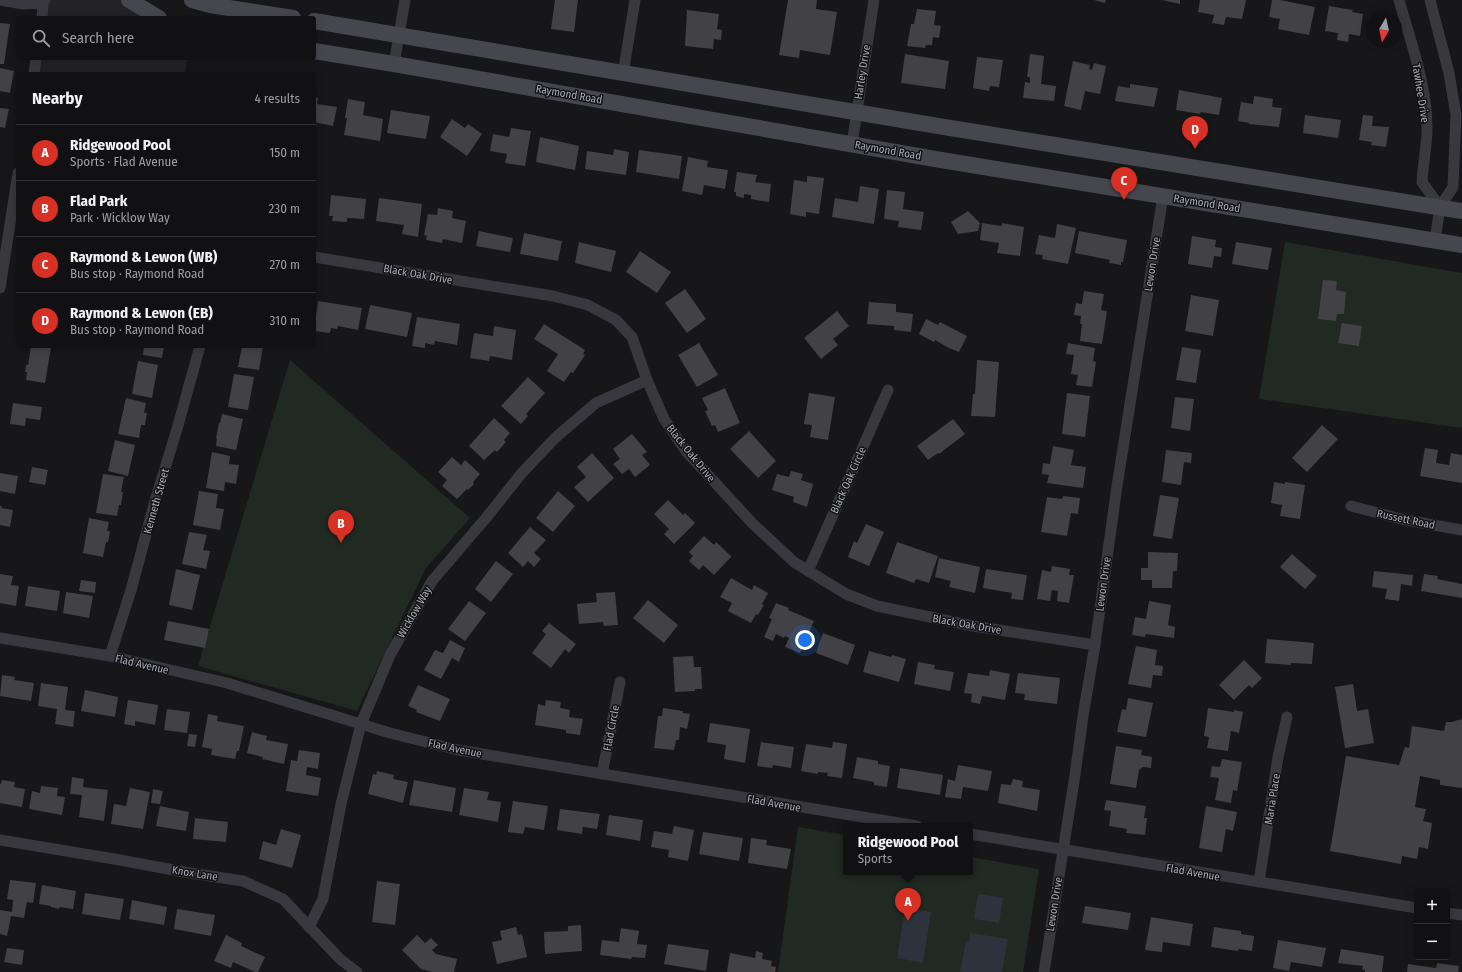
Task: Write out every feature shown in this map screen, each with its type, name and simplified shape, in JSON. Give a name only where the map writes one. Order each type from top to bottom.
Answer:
[{"type":"main road","points":[[129,0],[156,16]]},
{"type":"main road","points":[[192,0],[210,5],[280,16]]},
{"type":"main road","points":[[316,21],[623,74],[1462,211]]},
{"type":"main road","name":"Raymond Road","points":[[316,51],[852,144],[1462,245]]},
{"type":"street","points":[[0,0],[23,4],[44,2],[42,16]]},
{"type":"street","points":[[394,64],[405,0]]},
{"type":"street","points":[[623,74],[635,0]]},
{"type":"street","name":"Harley Drive","points":[[852,144],[874,0]]},
{"type":"street","name":"Tawhee Drive","points":[[1399,0],[1420,75],[1425,108],[1427,132],[1422,182],[1440,207]]},
{"type":"street","points":[[1430,0],[1449,73],[1456,115],[1453,187],[1440,207],[1435,240]]},
{"type":"street","points":[[34,72],[36,60]]},
{"type":"street","points":[[0,288],[16,196]]},
{"type":"street","name":"Lewon Drive","points":[[1044,972],[1062,849],[1075,775],[1082,716],[1095,645],[1117,486],[1163,196]]},
{"type":"street","name":"Black Oak Drive","points":[[316,257],[553,296],[588,305],[616,320],[632,337],[647,380],[664,419],[686,451],[753,524],[794,562],[846,594],[877,606],[973,626],[1095,645]]},
{"type":"street","name":"Kenneth Street","points":[[110,656],[132,590],[155,501],[199,348]]},
{"type":"street","name":"Wicklow Way","points":[[309,927],[323,899],[341,804],[361,724],[390,655],[432,581],[486,518],[521,474],[555,438],[596,403],[647,380]]},
{"type":"street","name":"Black Oak Circle","points":[[808,571],[888,390]]},
{"type":"street","name":"Russett Road","points":[[1351,506],[1401,519],[1462,530]]},
{"type":"street","name":"Flad Avenue","points":[[0,638],[110,656],[227,683],[390,733],[458,750],[899,823]]},
{"type":"street","name":"Flad Circle","points":[[602,774],[620,682]]},
{"type":"street","name":"Maria Place","points":[[1259,882],[1278,756],[1287,717]]},
{"type":"street","name":"Flad Avenue","points":[[973,834],[1414,908]]},
{"type":"street","name":"Knox Lane","points":[[0,840],[243,881],[283,899],[340,959],[358,972]]},
{"type":"street","points":[[1450,913],[1462,915]]},
{"type":"shaded area","points":[[45,0],[129,0],[156,16],[42,16]]},
{"type":"shaded area","points":[[36,60],[187,60],[185,72],[34,72]]},
{"type":"shaded area","points":[[1285,242],[1462,273],[1462,428],[1259,399]]},
{"type":"shaded area","points":[[290,360],[470,518],[426,568],[357,711],[198,666]]},
{"type":"shaded area","points":[[798,827],[843,834],[843,875],[973,875],[973,858],[1039,869],[1023,972],[778,972]]},
{"type":"shaded area","points":[[978,894],[1003,898],[999,923],[974,919]]},
{"type":"shaded area","points":[[905,908],[931,912],[923,963],[897,958]]},
{"type":"shaded area","points":[[970,933],[1008,939],[1002,972],[960,972],[966,941],[969,942]]},
{"type":"building","points":[[555,0],[578,0],[574,32],[551,29]]},
{"type":"building","points":[[788,0],[817,0],[816,9],[837,12],[830,55],[800,50],[799,58],[779,55]]},
{"type":"building","points":[[1094,0],[1106,0],[1105,3]]},
{"type":"building","points":[[1162,0],[1180,0],[1180,4]]},
{"type":"building","points":[[1200,0],[1246,0],[1242,19],[1226,17],[1224,25],[1212,23],[1214,15],[1198,12]]},
{"type":"building","points":[[1272,0],[1280,0],[1315,7],[1309,35],[1278,29],[1280,19],[1269,17]]},
{"type":"building","points":[[1329,6],[1353,10],[1352,12],[1363,14],[1360,36],[1349,34],[1348,42],[1337,40],[1338,33],[1325,31]]},
{"type":"building","points":[[917,9],[936,11],[934,25],[941,26],[939,38],[933,37],[932,45],[926,45],[925,48],[907,46],[911,24],[914,24]]},
{"type":"building","points":[[687,10],[719,14],[717,29],[722,30],[721,40],[714,39],[713,49],[685,46]]},
{"type":"building","points":[[0,23],[10,24],[4,64],[0,64]]},
{"type":"building","points":[[905,54],[949,61],[945,89],[901,83]]},
{"type":"building","points":[[1030,54],[1044,56],[1041,84],[1056,86],[1054,101],[1023,98],[1025,82],[1030,83],[1030,77],[1027,77]]},
{"type":"building","points":[[977,57],[1003,60],[999,87],[990,86],[989,91],[973,88]]},
{"type":"building","points":[[1073,61],[1090,65],[1089,69],[1092,70],[1094,63],[1106,66],[1100,94],[1085,91],[1081,110],[1064,106]]},
{"type":"building","points":[[0,68],[14,71],[10,93],[0,91]]},
{"type":"building","points":[[1130,84],[1158,88],[1154,107],[1115,101],[1118,86],[1130,88]]},
{"type":"building","points":[[1179,90],[1222,98],[1219,115],[1201,112],[1200,114],[1176,110]]},
{"type":"building","points":[[1254,96],[1273,99],[1272,107],[1282,108],[1279,127],[1249,124],[1238,121],[1241,102],[1253,104]]},
{"type":"building","points":[[316,98],[318,98],[317,104],[337,107],[333,126],[316,122]]},
{"type":"building","points":[[348,99],[365,102],[363,115],[383,119],[380,141],[344,135]]},
{"type":"building","points":[[0,108],[9,109],[5,128],[0,127]]},
{"type":"building","points":[[391,110],[430,116],[426,139],[387,133]]},
{"type":"building","points":[[1305,115],[1341,120],[1338,138],[1303,133]]},
{"type":"building","points":[[1363,115],[1373,116],[1372,126],[1389,127],[1386,147],[1371,145],[1372,142],[1359,140]]},
{"type":"building","points":[[452,119],[465,128],[468,124],[482,134],[467,156],[440,137]]},
{"type":"building","points":[[511,128],[531,131],[525,166],[505,163],[507,154],[490,151],[493,134],[509,137]]},
{"type":"building","points":[[540,137],[579,146],[575,170],[536,162]]},
{"type":"building","points":[[614,149],[629,152],[626,175],[585,169],[587,151],[613,155]]},
{"type":"building","points":[[639,150],[682,156],[679,179],[636,172]]},
{"type":"building","points":[[688,157],[708,161],[707,167],[728,170],[725,189],[704,185],[702,195],[682,191]]},
{"type":"building","points":[[737,172],[757,175],[755,182],[771,184],[769,202],[751,199],[751,195],[744,194],[744,198],[736,196],[736,192],[734,192]]},
{"type":"building","points":[[807,176],[824,178],[819,214],[806,212],[806,217],[790,214],[794,180],[807,182]]},
{"type":"building","points":[[860,186],[879,189],[874,224],[832,217],[835,198],[858,202]]},
{"type":"building","points":[[887,190],[905,192],[903,209],[924,212],[921,230],[898,227],[899,221],[884,219]]},
{"type":"building","points":[[331,195],[366,199],[364,219],[347,218],[347,222],[332,221],[333,216],[329,216]]},
{"type":"building","points":[[379,198],[422,204],[418,237],[402,234],[404,225],[376,221]]},
{"type":"building","points":[[438,208],[453,211],[452,218],[466,221],[462,243],[443,239],[442,243],[426,240],[427,236],[424,235],[428,214],[437,215]]},
{"type":"building","points":[[968,211],[980,223],[978,231],[958,234],[951,222]]},
{"type":"building","points":[[982,223],[1002,226],[1002,223],[1024,227],[1020,256],[997,253],[999,243],[980,240]]},
{"type":"building","points":[[1057,224],[1076,228],[1068,264],[1042,259],[1043,255],[1035,254],[1039,235],[1055,238]]},
{"type":"building","points":[[479,231],[513,238],[510,252],[476,246]]},
{"type":"building","points":[[1079,231],[1127,240],[1123,262],[1121,262],[1121,265],[1109,263],[1110,260],[1075,253]]},
{"type":"building","points":[[524,233],[562,241],[558,261],[520,254]]},
{"type":"building","points":[[1192,236],[1216,240],[1215,247],[1222,248],[1221,257],[1214,256],[1212,268],[1188,264]]},
{"type":"building","points":[[579,242],[616,251],[611,272],[575,263]]},
{"type":"building","points":[[1236,242],[1272,248],[1268,270],[1232,264]]},
{"type":"building","points":[[640,251],[671,272],[657,293],[626,272]]},
{"type":"building","points":[[1323,280],[1337,281],[1336,290],[1346,292],[1344,314],[1337,314],[1336,321],[1318,319]]},
{"type":"building","points":[[685,289],[706,319],[687,333],[665,303]]},
{"type":"building","points":[[1084,291],[1104,294],[1101,310],[1107,311],[1102,344],[1080,341],[1082,324],[1080,324],[1081,316],[1074,315],[1076,303],[1082,304]]},
{"type":"building","points":[[1191,295],[1219,300],[1213,336],[1185,331]]},
{"type":"building","points":[[318,301],[362,308],[358,330],[338,326],[337,329],[331,328],[330,333],[316,331]]},
{"type":"building","points":[[869,302],[896,304],[896,312],[913,314],[911,332],[894,330],[894,326],[867,324]]},
{"type":"building","points":[[370,305],[412,313],[407,337],[365,329]]},
{"type":"building","points":[[837,311],[849,326],[833,339],[838,345],[821,359],[804,338]]},
{"type":"building","points":[[417,317],[460,324],[457,345],[435,341],[434,345],[425,343],[425,348],[412,346]]},
{"type":"building","points":[[926,319],[938,325],[940,322],[967,336],[959,352],[919,334]]},
{"type":"building","points":[[1342,323],[1362,326],[1359,346],[1338,343]]},
{"type":"building","points":[[544,324],[585,350],[583,354],[585,355],[573,373],[571,372],[564,382],[547,371],[558,354],[534,339]]},
{"type":"building","points":[[494,326],[516,330],[512,360],[490,356],[489,361],[470,358],[474,333],[493,336]]},
{"type":"building","points":[[699,343],[718,375],[697,387],[678,355]]},
{"type":"building","points":[[1068,343],[1095,348],[1093,361],[1096,362],[1092,387],[1076,385],[1078,375],[1071,374],[1074,355],[1066,354]]},
{"type":"building","points":[[1182,347],[1201,350],[1196,383],[1176,380]]},
{"type":"building","points":[[31,348],[51,348],[45,383],[26,380],[27,372],[25,372],[26,365],[28,365]]},
{"type":"building","points":[[144,348],[164,348],[162,358],[143,355]]},
{"type":"building","points":[[242,348],[263,348],[259,370],[238,367]]},
{"type":"building","points":[[977,360],[999,362],[995,417],[971,416],[973,394],[975,394]]},
{"type":"building","points":[[138,361],[158,365],[152,398],[132,394]]},
{"type":"building","points":[[234,374],[254,377],[248,410],[228,407]]},
{"type":"building","points":[[528,377],[545,393],[526,414],[528,416],[521,424],[501,406]]},
{"type":"building","points":[[725,388],[740,423],[718,432],[715,425],[712,426],[705,411],[708,410],[702,398]]},
{"type":"building","points":[[809,393],[835,397],[828,440],[810,437],[812,425],[804,424]]},
{"type":"building","points":[[1067,393],[1090,396],[1085,437],[1062,434]]},
{"type":"building","points":[[1175,397],[1194,399],[1190,431],[1171,428]]},
{"type":"building","points":[[126,398],[146,403],[144,413],[147,413],[145,425],[141,425],[139,438],[118,434]]},
{"type":"building","points":[[13,403],[42,407],[40,420],[26,418],[25,426],[10,424]]},
{"type":"building","points":[[222,414],[243,419],[236,450],[216,446],[216,438]]},
{"type":"building","points":[[494,418],[510,433],[504,440],[506,442],[497,452],[495,450],[484,460],[469,446]]},
{"type":"building","points":[[953,419],[965,434],[939,454],[938,453],[928,460],[917,446]]},
{"type":"building","points":[[1322,425],[1338,439],[1307,472],[1292,458]]},
{"type":"building","points":[[749,431],[776,461],[758,478],[730,449]]},
{"type":"building","points":[[632,434],[647,452],[642,455],[650,465],[635,477],[629,469],[622,474],[613,464],[620,459],[613,449]]},
{"type":"building","points":[[115,440],[135,445],[128,476],[108,471]]},
{"type":"building","points":[[1053,446],[1074,450],[1071,465],[1086,467],[1083,488],[1047,483],[1049,475],[1042,474],[1043,463],[1050,464]]},
{"type":"building","points":[[1425,448],[1438,450],[1436,463],[1449,465],[1451,453],[1462,455],[1462,483],[1420,476]]},
{"type":"building","points":[[1166,450],[1192,453],[1191,463],[1184,462],[1181,485],[1162,482]]},
{"type":"building","points":[[212,452],[230,456],[229,464],[239,465],[236,484],[225,482],[224,491],[206,488]]},
{"type":"building","points":[[592,453],[614,478],[588,502],[574,487],[586,477],[577,467]]},
{"type":"building","points":[[452,457],[461,465],[465,460],[480,474],[473,482],[474,484],[457,499],[442,486],[447,480],[438,472]]},
{"type":"building","points":[[32,467],[48,470],[45,485],[29,482]]},
{"type":"building","points":[[791,471],[803,474],[801,480],[813,484],[807,507],[793,502],[794,497],[772,490],[777,474],[789,477]]},
{"type":"building","points":[[0,473],[18,476],[15,494],[0,491]]},
{"type":"building","points":[[103,474],[124,477],[121,492],[123,492],[121,505],[119,505],[117,516],[96,513]]},
{"type":"building","points":[[1274,482],[1305,485],[1300,519],[1280,516],[1282,505],[1271,503]]},
{"type":"building","points":[[199,491],[218,494],[216,508],[224,509],[220,530],[193,525]]},
{"type":"building","points":[[558,491],[575,506],[553,532],[536,518]]},
{"type":"building","points":[[1160,495],[1179,498],[1172,539],[1153,536]]},
{"type":"building","points":[[1063,496],[1080,498],[1078,514],[1071,513],[1067,536],[1041,532],[1047,497],[1062,499]]},
{"type":"building","points":[[668,500],[683,515],[685,513],[695,523],[674,544],[664,534],[669,529],[654,514]]},
{"type":"building","points":[[0,506],[2,506],[1,508],[13,510],[10,527],[0,525]]},
{"type":"building","points":[[89,518],[109,522],[107,531],[110,531],[103,557],[83,553]]},
{"type":"building","points":[[866,524],[884,532],[869,566],[848,557],[854,541],[857,543]]},
{"type":"building","points":[[530,527],[546,540],[534,553],[541,559],[534,567],[528,561],[523,567],[508,553]]},
{"type":"building","points":[[189,532],[207,535],[203,550],[210,551],[206,569],[182,564]]},
{"type":"building","points":[[704,536],[714,545],[716,542],[731,556],[714,575],[703,565],[699,570],[689,561],[693,556],[689,552]]},
{"type":"building","points":[[897,542],[938,556],[929,583],[916,579],[914,583],[886,573]]},
{"type":"building","points":[[1148,552],[1178,553],[1177,571],[1173,571],[1172,588],[1152,588],[1152,580],[1141,580],[1141,568],[1148,568]]},
{"type":"building","points":[[1292,554],[1317,576],[1305,589],[1280,567]]},
{"type":"building","points":[[939,558],[980,567],[975,593],[949,587],[951,581],[935,577]]},
{"type":"building","points":[[496,561],[513,574],[491,602],[475,589]]},
{"type":"building","points":[[1052,566],[1070,569],[1069,575],[1074,575],[1069,603],[1057,601],[1058,591],[1052,590],[1050,601],[1037,599],[1042,570],[1051,572]]},
{"type":"building","points":[[176,569],[200,575],[192,610],[169,605]]},
{"type":"building","points":[[986,569],[1027,575],[1023,600],[1011,599],[1012,593],[983,588]]},
{"type":"building","points":[[1374,571],[1413,575],[1412,586],[1401,584],[1399,601],[1385,599],[1387,589],[1372,587]]},
{"type":"building","points":[[0,574],[13,576],[11,585],[19,586],[16,606],[0,603]]},
{"type":"building","points":[[1424,574],[1438,576],[1437,579],[1462,584],[1462,598],[1421,591]]},
{"type":"building","points":[[731,578],[752,590],[754,585],[768,593],[762,604],[764,605],[758,615],[756,614],[751,623],[728,611],[732,603],[720,597]]},
{"type":"building","points":[[81,580],[96,582],[95,593],[79,591]]},
{"type":"building","points":[[28,586],[60,591],[57,611],[25,606]]},
{"type":"building","points":[[66,592],[93,596],[89,618],[63,613]]},
{"type":"building","points":[[615,592],[618,625],[604,626],[603,622],[579,624],[577,604],[597,602],[596,593]]},
{"type":"building","points":[[648,600],[678,625],[664,643],[633,618]]},
{"type":"building","points":[[469,601],[486,613],[465,641],[448,629]]},
{"type":"building","points":[[1149,601],[1171,605],[1168,625],[1175,627],[1174,638],[1146,634],[1145,637],[1132,635],[1135,617],[1146,619]]},
{"type":"building","points":[[776,603],[814,621],[800,653],[785,647],[789,638],[785,636],[784,638],[776,634],[773,641],[764,637],[772,619],[769,618]]},
{"type":"building","points":[[168,621],[209,629],[205,648],[164,640]]},
{"type":"building","points":[[549,623],[576,644],[569,653],[565,649],[551,668],[532,653],[546,634],[542,631]]},
{"type":"building","points":[[823,633],[855,645],[848,665],[816,653]]},
{"type":"building","points":[[1267,639],[1314,643],[1312,664],[1291,663],[1291,665],[1265,663]]},
{"type":"building","points":[[450,640],[465,648],[459,662],[452,658],[441,679],[424,670],[435,650],[443,653]]},
{"type":"building","points":[[1136,646],[1157,650],[1155,665],[1163,666],[1162,676],[1153,675],[1151,688],[1128,684]]},
{"type":"building","points":[[869,651],[891,657],[892,655],[906,659],[899,682],[863,672]]},
{"type":"building","points":[[693,656],[694,667],[701,667],[702,689],[695,689],[695,691],[675,692],[673,657]]},
{"type":"building","points":[[1244,660],[1262,678],[1252,688],[1249,685],[1234,700],[1219,685]]},
{"type":"building","points":[[918,662],[935,665],[934,669],[954,672],[950,691],[914,684]]},
{"type":"building","points":[[990,670],[1010,674],[1005,700],[982,696],[980,704],[971,702],[972,694],[964,693],[968,673],[989,676]]},
{"type":"building","points":[[1018,673],[1060,678],[1057,704],[1024,700],[1025,694],[1015,693]]},
{"type":"building","points":[[2,675],[15,677],[14,680],[34,683],[31,701],[0,696]]},
{"type":"building","points":[[41,683],[68,687],[65,710],[75,711],[73,727],[55,724],[57,709],[38,706]]},
{"type":"building","points":[[1353,684],[1357,711],[1368,709],[1374,743],[1345,748],[1335,687]]},
{"type":"building","points":[[418,685],[450,699],[440,721],[416,712],[417,710],[408,706]]},
{"type":"building","points":[[85,690],[118,697],[115,717],[81,711]]},
{"type":"building","points":[[1128,698],[1153,703],[1146,737],[1117,732],[1122,709],[1126,710]]},
{"type":"building","points":[[128,700],[158,705],[155,725],[135,721],[135,726],[124,724]]},
{"type":"building","points":[[546,700],[561,702],[560,708],[570,710],[569,717],[583,719],[580,735],[566,733],[566,730],[535,725],[538,704],[545,706]]},
{"type":"building","points":[[663,708],[683,711],[683,713],[690,714],[687,729],[680,727],[679,740],[676,740],[674,750],[654,748],[658,716],[662,716]]},
{"type":"building","points":[[1208,708],[1243,712],[1239,733],[1231,731],[1228,751],[1207,748],[1209,737],[1204,736]]},
{"type":"building","points":[[167,709],[190,712],[187,733],[164,730]]},
{"type":"building","points":[[208,714],[218,716],[217,721],[244,726],[239,751],[237,751],[235,759],[211,755],[212,749],[202,747]]},
{"type":"building","points":[[1462,719],[1462,788],[1440,785],[1440,780],[1420,776],[1415,807],[1426,809],[1423,821],[1432,823],[1428,849],[1419,847],[1417,859],[1402,856],[1401,864],[1330,851],[1346,756],[1399,765],[1405,747],[1409,748],[1412,726],[1444,731],[1446,722]]},
{"type":"building","points":[[710,723],[750,729],[745,763],[724,759],[726,745],[707,742]]},
{"type":"building","points":[[252,732],[267,736],[266,740],[288,744],[284,764],[262,759],[263,757],[247,753]]},
{"type":"building","points":[[189,734],[197,735],[195,747],[187,746]]},
{"type":"building","points":[[761,742],[794,747],[791,768],[773,765],[772,768],[757,766]]},
{"type":"building","points":[[833,742],[847,744],[842,778],[827,776],[828,773],[818,772],[818,774],[801,771],[806,744],[832,748]]},
{"type":"building","points":[[1116,746],[1142,750],[1141,755],[1152,757],[1151,768],[1143,767],[1139,770],[1136,788],[1110,784]]},
{"type":"building","points":[[299,750],[320,753],[318,769],[307,767],[306,775],[321,778],[318,796],[286,791],[291,760],[297,761]]},
{"type":"building","points":[[857,757],[878,761],[878,764],[890,766],[887,787],[874,785],[874,782],[853,778]]},
{"type":"building","points":[[1222,759],[1242,762],[1237,791],[1233,790],[1231,803],[1215,800],[1219,778],[1210,777],[1212,766],[1220,767]]},
{"type":"building","points":[[958,765],[992,771],[988,791],[963,787],[961,799],[945,797],[948,779],[955,781]]},
{"type":"building","points":[[900,768],[943,775],[940,795],[897,788]]},
{"type":"building","points":[[377,771],[394,775],[393,779],[408,782],[403,803],[368,794],[373,774],[376,775]]},
{"type":"building","points":[[72,777],[84,779],[83,787],[108,790],[104,821],[79,817],[82,795],[70,794]]},
{"type":"building","points":[[1013,779],[1023,781],[1022,787],[1040,790],[1037,811],[998,803],[1001,784],[1011,785]]},
{"type":"building","points":[[2,780],[15,782],[14,787],[25,789],[22,807],[0,803],[0,784]]},
{"type":"building","points":[[414,780],[456,788],[452,812],[409,805]]},
{"type":"building","points":[[41,786],[58,788],[57,796],[65,797],[62,815],[29,809],[32,791],[40,793]]},
{"type":"building","points":[[130,788],[150,792],[143,829],[111,824],[114,804],[126,806]]},
{"type":"building","points":[[464,788],[489,792],[487,800],[501,802],[498,822],[459,815]]},
{"type":"building","points":[[153,789],[163,791],[160,804],[151,803]]},
{"type":"building","points":[[1106,800],[1146,806],[1144,818],[1147,818],[1145,835],[1126,833],[1127,829],[1109,826],[1111,811],[1104,810]]},
{"type":"building","points":[[513,801],[548,806],[544,830],[525,827],[523,834],[508,832]]},
{"type":"building","points":[[160,806],[189,812],[186,831],[156,826]]},
{"type":"building","points":[[1206,806],[1237,812],[1233,831],[1226,829],[1222,852],[1199,848]]},
{"type":"building","points":[[560,809],[600,814],[597,829],[583,827],[582,834],[557,830]]},
{"type":"building","points":[[609,815],[643,820],[640,841],[606,835]]},
{"type":"building","points":[[195,818],[228,822],[226,842],[193,839]]},
{"type":"building","points":[[674,826],[694,830],[688,861],[668,857],[669,850],[651,847],[654,831],[672,834]]},
{"type":"building","points":[[281,829],[301,835],[292,868],[259,859],[263,841],[276,845]]},
{"type":"building","points":[[703,832],[743,838],[739,861],[699,854]]},
{"type":"building","points":[[751,838],[767,840],[766,845],[791,849],[787,869],[748,863]]},
{"type":"building","points":[[10,880],[36,883],[33,903],[27,902],[24,918],[11,916],[7,936],[0,934],[0,910],[12,912],[13,900],[7,899]]},
{"type":"building","points":[[377,881],[400,884],[395,925],[372,922]]},
{"type":"building","points":[[42,885],[76,891],[73,909],[60,907],[59,909],[39,904]]},
{"type":"building","points":[[85,893],[124,899],[120,920],[82,914]]},
{"type":"building","points":[[132,900],[167,907],[164,925],[129,919]]},
{"type":"building","points":[[1085,906],[1131,913],[1128,930],[1082,923]]},
{"type":"building","points":[[177,909],[215,915],[211,936],[174,929]]},
{"type":"building","points":[[1151,917],[1193,924],[1190,946],[1163,942],[1162,952],[1145,950]]},
{"type":"building","points":[[581,925],[582,951],[545,954],[544,932],[568,931],[568,926]]},
{"type":"building","points":[[516,927],[518,935],[522,934],[527,957],[497,964],[492,942],[502,940],[500,931]]},
{"type":"building","points":[[1214,927],[1241,931],[1241,934],[1254,936],[1252,951],[1239,949],[1238,951],[1211,947]]},
{"type":"building","points":[[621,928],[639,931],[637,944],[647,945],[645,958],[632,957],[631,959],[600,955],[602,940],[619,942]]},
{"type":"building","points":[[226,935],[242,943],[241,946],[265,957],[258,972],[233,962],[231,968],[214,961]]},
{"type":"building","points":[[417,935],[425,943],[431,938],[438,945],[432,950],[436,954],[457,959],[454,972],[432,972],[421,969],[402,950]]},
{"type":"building","points":[[1278,940],[1326,948],[1322,967],[1291,962],[1289,971],[1273,968]]},
{"type":"building","points":[[668,944],[709,950],[706,971],[664,964]]},
{"type":"building","points":[[7,948],[24,950],[22,965],[4,962]]},
{"type":"building","points":[[1341,949],[1384,956],[1382,972],[1365,972],[1365,970],[1362,969],[1363,966],[1338,963]]},
{"type":"building","points":[[756,951],[763,953],[762,959],[772,961],[771,966],[776,967],[775,972],[727,972],[730,953],[755,958]]},
{"type":"building","points":[[1437,963],[1459,966],[1458,972],[1407,972],[1408,964],[1436,968]]},
{"type":"place","name":"Raymond & Lewon (EB)","points":[[1195,149]]},
{"type":"place","name":"Raymond & Lewon (WB)","points":[[1124,200]]},
{"type":"place","name":"Flad Park","points":[[341,543]]},
{"type":"place","name":"Ridgewood Pool","points":[[908,921]]}]
